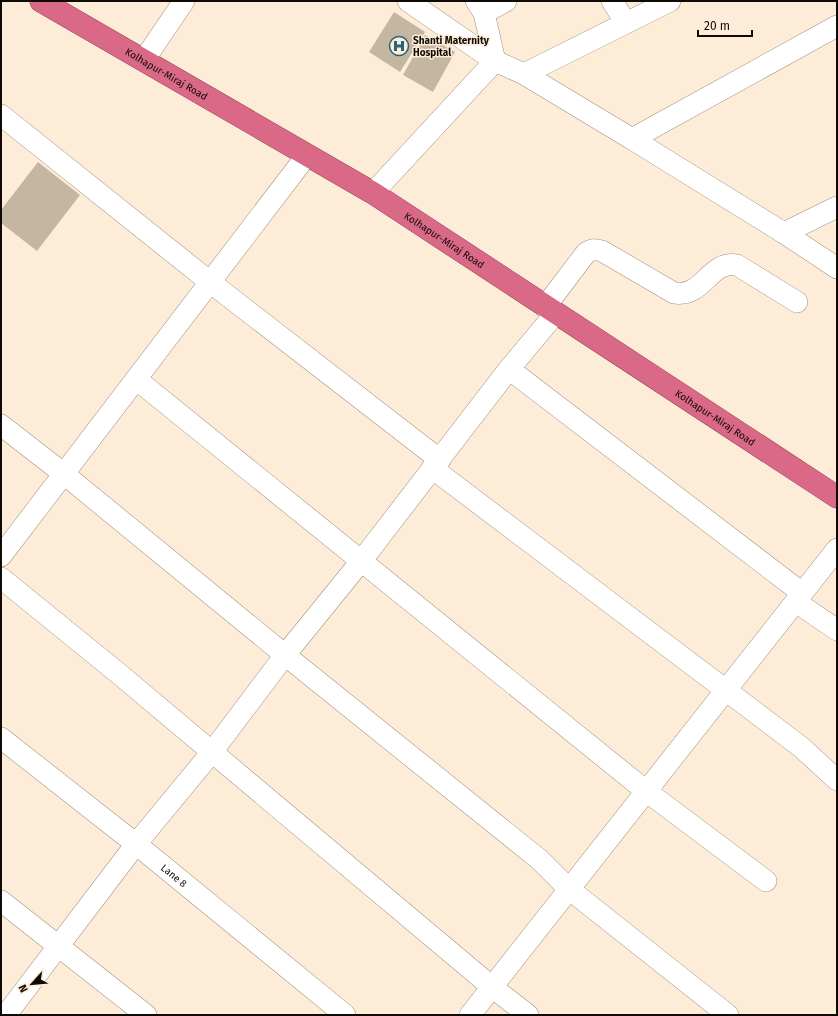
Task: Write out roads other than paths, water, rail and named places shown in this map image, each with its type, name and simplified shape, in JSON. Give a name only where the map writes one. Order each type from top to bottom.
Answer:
[{"type":"highway","name":"Kolhapur-Miraj Road","points":[[42,1],[373,193],[837,497]]},
{"type":"street","points":[[144,60],[184,1]]},
{"type":"street","points":[[408,1],[495,61],[524,74],[632,139],[784,233],[837,268]]},
{"type":"street","points":[[495,61],[480,7],[506,1]]},
{"type":"street","points":[[612,1],[626,23]]},
{"type":"street","points":[[524,74],[670,1]]},
{"type":"street","points":[[632,139],[837,26]]},
{"type":"street","points":[[373,193],[495,61]]},
{"type":"street","points":[[1,115],[436,464],[725,691],[801,747],[837,780]]},
{"type":"street","points":[[1,556],[307,155]]},
{"type":"street","points":[[784,233],[837,207]]},
{"type":"street","points":[[6,1015],[136,844],[212,752],[285,655],[362,560],[509,369],[550,310],[586,253],[595,249],[602,251],[674,293],[686,293],[693,290],[720,268],[731,264],[737,265],[797,302]]},
{"type":"street","points":[[509,369],[799,598],[837,630]]},
{"type":"street","points":[[136,379],[362,560],[646,791],[766,881]]},
{"type":"street","points":[[1,425],[64,474],[285,655],[540,860],[569,889],[728,1015]]},
{"type":"street","points":[[470,1015],[837,549]]},
{"type":"street","points":[[1,578],[212,752],[492,987],[528,1015]]},
{"type":"street","name":"Lane 8","points":[[1,738],[136,844],[345,1015]]},
{"type":"street","points":[[1,901],[146,1015]]},
{"type":"place","name":"Shanti Maternity Hospital","points":[[399,46]]}]
